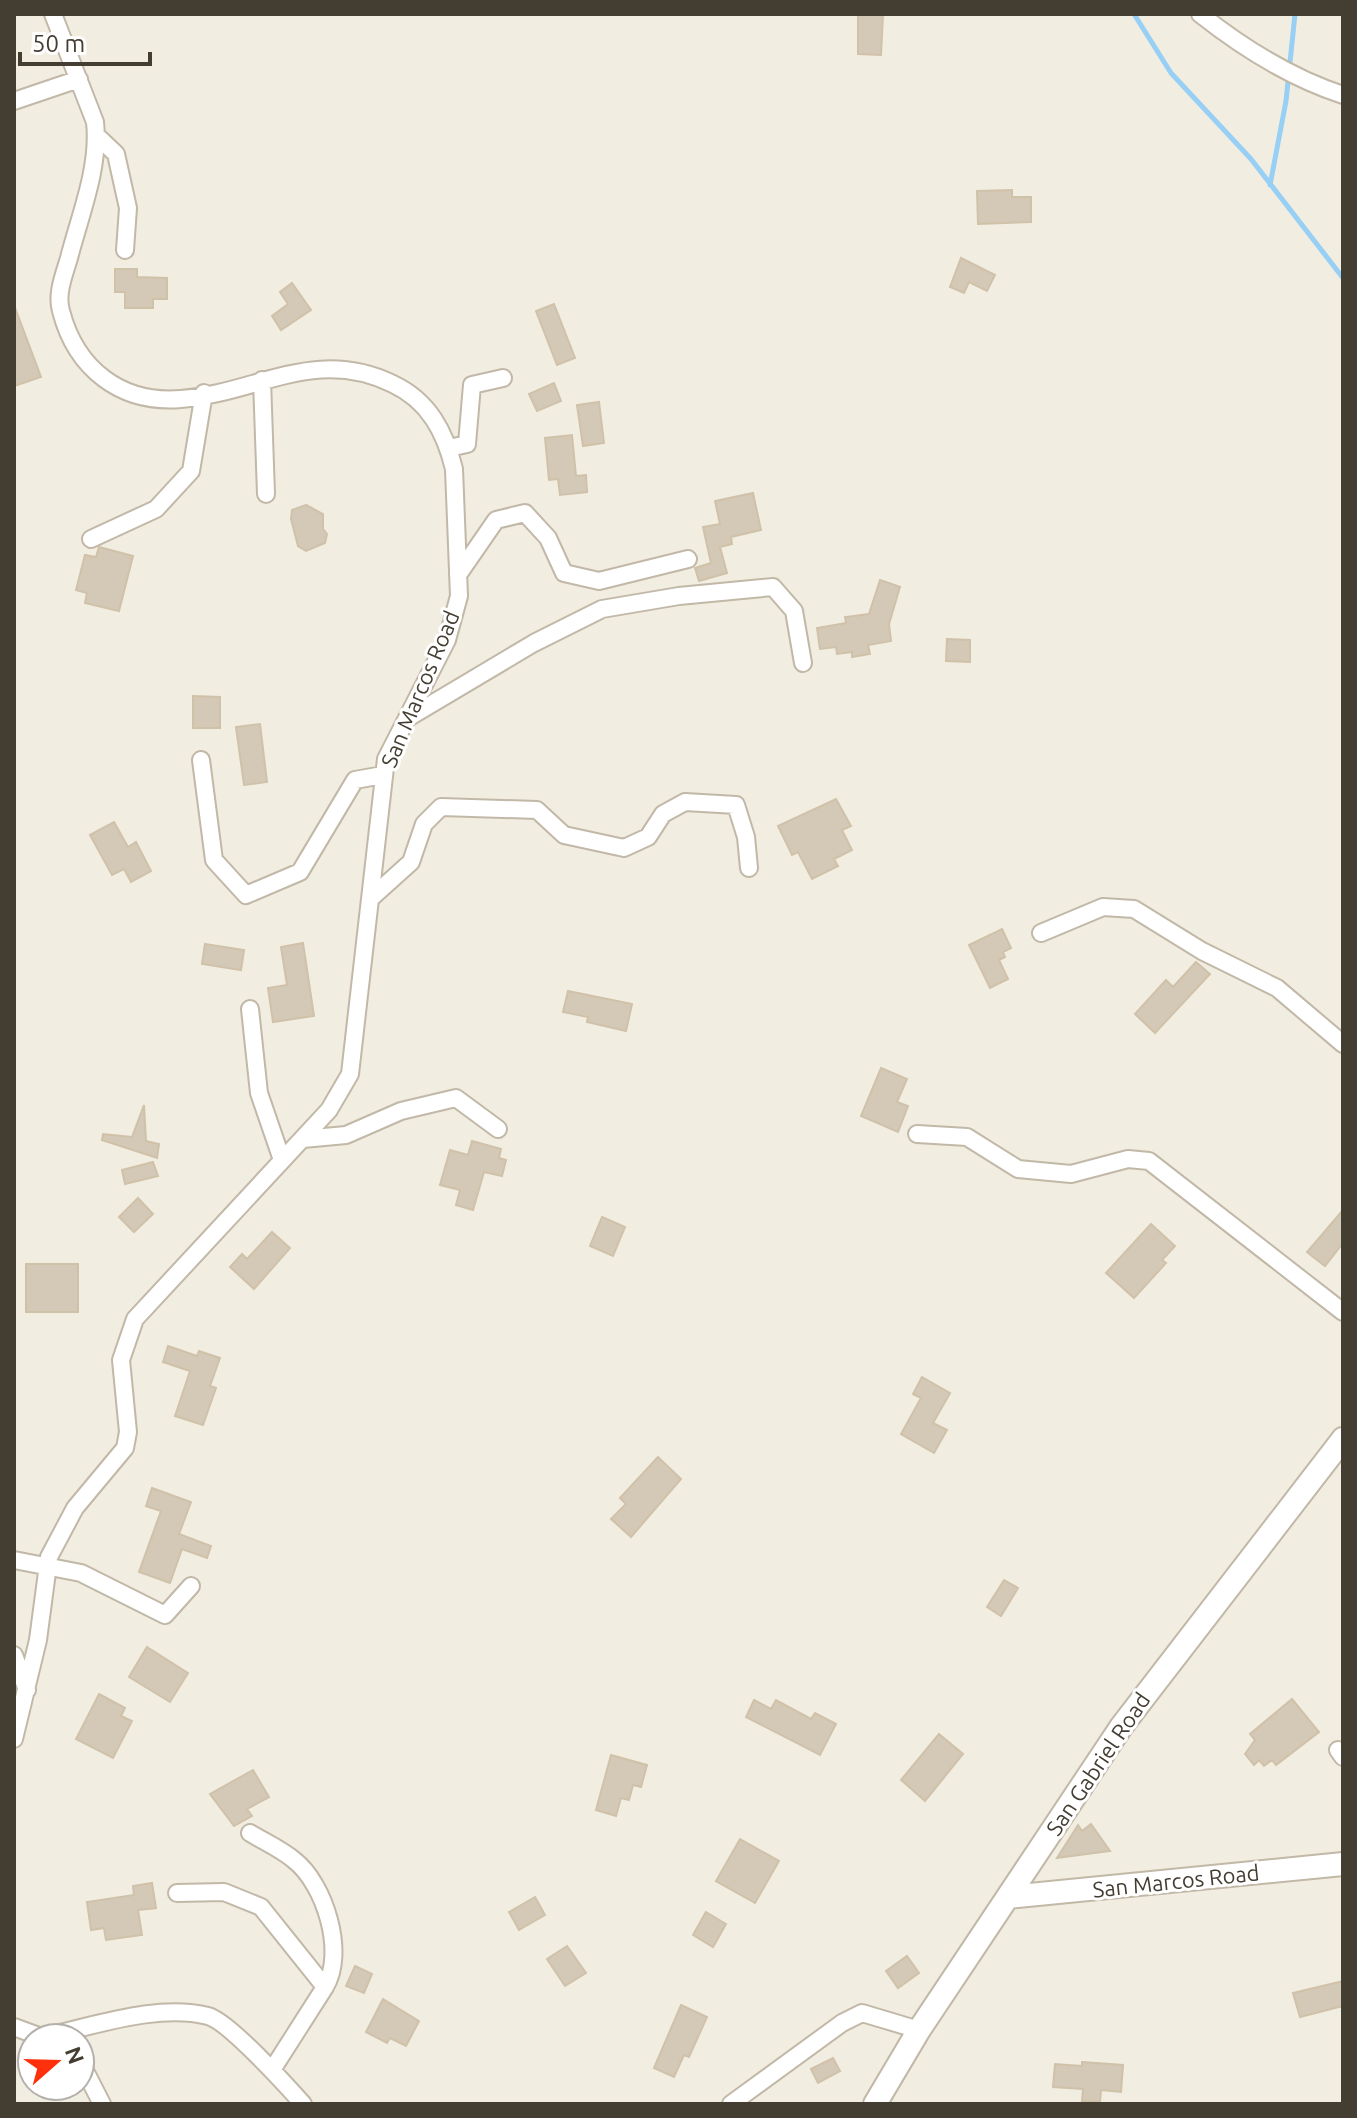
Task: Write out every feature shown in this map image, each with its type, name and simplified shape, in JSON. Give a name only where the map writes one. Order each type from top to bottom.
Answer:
[{"type":"street","name":"San Marcos Road","points":[[14,1739],[27,1691],[49,1557],[75,1508],[125,1448],[128,1432],[121,1360],[135,1319],[329,1110],[350,1074],[386,759],[453,624],[459,596],[454,469],[449,448],[432,414],[410,392],[376,376],[337,369],[262,380],[180,399],[120,391],[85,362],[67,329],[60,308],[60,290],[86,193],[96,135],[79,79],[53,14]]},
{"type":"street","points":[[1200,14],[1248,49],[1316,86],[1343,95]]},
{"type":"street","points":[[14,101],[79,79]]},
{"type":"street","points":[[96,135],[116,154],[128,208],[125,250]]},
{"type":"street","points":[[449,448],[467,444],[472,385],[503,378]]},
{"type":"street","points":[[262,380],[266,494]]},
{"type":"street","points":[[91,539],[156,509],[191,471],[204,393]]},
{"type":"street","points":[[458,575],[496,520],[525,513],[548,538],[564,573],[599,581],[688,559]]},
{"type":"street","points":[[406,719],[534,643],[602,609],[679,596],[773,587],[794,611],[803,663]]},
{"type":"street","points":[[201,760],[214,860],[246,895],[300,872],[355,780],[383,775]]},
{"type":"street","points":[[371,898],[411,862],[424,824],[441,807],[537,810],[564,835],[624,848],[648,837],[663,814],[685,802],[736,805],[746,837],[749,868]]},
{"type":"street","points":[[1041,933],[1103,907],[1134,909],[1202,951],[1277,988],[1343,1044]]},
{"type":"street","points":[[250,1009],[259,1093],[282,1160]]},
{"type":"street","points":[[303,1139],[346,1135],[401,1111],[456,1098],[498,1129]]},
{"type":"street","points":[[917,1134],[967,1137],[1018,1169],[1071,1174],[1128,1159],[1149,1161],[1343,1312]]},
{"type":"street","name":"San Gabriel Road","points":[[875,2104],[919,2030],[1121,1727],[1343,1439]]},
{"type":"street","points":[[14,1560],[47,1569],[81,1573],[165,1615],[191,1586]]},
{"type":"street","points":[[14,1655],[27,1691]]},
{"type":"street","points":[[250,1833],[295,1860],[314,1882],[329,1921],[334,1972],[272,2070]]},
{"type":"street","name":"San Marcos Road","points":[[1008,1897],[1343,1864]]},
{"type":"street","points":[[177,1893],[224,1892],[261,1907],[325,1987]]},
{"type":"street","points":[[96,2027],[160,2013],[210,2016],[272,2070],[303,2104]]},
{"type":"street","points":[[731,2104],[842,2023],[862,2013],[919,2030]]},
{"type":"building","points":[[858,14],[883,14],[881,55],[858,54]]},
{"type":"building","points":[[1012,190],[1012,197],[1031,197],[1031,222],[978,224],[977,191]]},
{"type":"building","points":[[961,258],[995,275],[987,291],[969,282],[964,293],[950,287]]},
{"type":"building","points":[[115,269],[137,269],[137,277],[167,278],[167,299],[153,299],[153,308],[125,308],[125,292],[115,292]]},
{"type":"building","points":[[292,283],[311,310],[281,330],[272,316],[288,304],[280,292]]},
{"type":"building","points":[[554,304],[575,358],[557,365],[536,311]]},
{"type":"building","points":[[14,305],[41,377],[14,386]]},
{"type":"building","points":[[554,383],[561,401],[537,411],[529,394]]},
{"type":"building","points":[[599,402],[604,443],[583,446],[577,405]]},
{"type":"building","points":[[572,435],[576,476],[586,475],[587,492],[560,495],[558,479],[549,480],[545,438]]},
{"type":"building","points":[[753,493],[761,530],[731,537],[732,544],[720,547],[727,573],[699,581],[695,568],[711,563],[703,527],[720,524],[715,501]]},
{"type":"building","points":[[306,505],[323,514],[323,529],[327,534],[325,543],[306,551],[298,546],[291,519],[292,510]]},
{"type":"building","points":[[99,547],[133,556],[119,611],[85,603],[87,593],[76,590],[85,555],[96,557]]},
{"type":"building","points":[[880,580],[900,587],[889,624],[891,641],[868,645],[870,654],[852,657],[852,652],[837,654],[836,647],[820,649],[817,628],[846,623],[845,617],[869,614]]},
{"type":"building","points":[[947,639],[970,640],[970,662],[946,661]]},
{"type":"building","points":[[193,696],[220,697],[220,728],[193,728]]},
{"type":"building","points":[[260,724],[267,782],[244,785],[236,727]]},
{"type":"building","points":[[836,799],[851,826],[842,830],[852,850],[834,859],[838,866],[812,879],[798,852],[792,855],[778,826]]},
{"type":"building","points":[[114,822],[128,847],[136,842],[151,871],[131,882],[124,869],[112,875],[90,835]]},
{"type":"building","points":[[1002,929],[1011,948],[1003,952],[1005,957],[999,960],[1008,979],[990,988],[969,945]]},
{"type":"building","points":[[303,943],[314,1016],[273,1022],[268,988],[287,985],[281,947]]},
{"type":"building","points":[[205,944],[244,950],[241,970],[202,964]]},
{"type":"building","points":[[1196,962],[1210,974],[1155,1033],[1135,1014],[1166,980],[1173,987]]},
{"type":"building","points":[[568,991],[632,1004],[626,1031],[587,1022],[588,1017],[563,1012]]},
{"type":"building","points":[[881,1068],[907,1079],[897,1102],[908,1106],[898,1132],[861,1116]]},
{"type":"building","points":[[144,1105],[146,1141],[159,1144],[157,1158],[102,1140],[103,1134],[132,1137]]},
{"type":"building","points":[[472,1141],[501,1149],[499,1158],[506,1160],[502,1176],[484,1172],[473,1210],[456,1205],[460,1190],[440,1185],[450,1150],[468,1155]]},
{"type":"building","points":[[153,1162],[158,1176],[125,1184],[122,1170]]},
{"type":"building","points":[[138,1198],[153,1214],[134,1232],[119,1217]]},
{"type":"building","points":[[1343,1210],[1343,1243],[1325,1266],[1307,1252]]},
{"type":"building","points":[[602,1217],[625,1227],[613,1256],[590,1246]]},
{"type":"building","points":[[1151,1224],[1175,1246],[1162,1260],[1166,1263],[1134,1298],[1106,1273]]},
{"type":"building","points":[[272,1232],[290,1248],[254,1289],[230,1267],[242,1254],[247,1259]]},
{"type":"building","points":[[26,1264],[78,1264],[78,1312],[26,1312]]},
{"type":"building","points":[[168,1346],[197,1356],[199,1351],[220,1358],[210,1386],[216,1388],[203,1425],[175,1416],[190,1371],[163,1362]]},
{"type":"building","points":[[922,1377],[950,1393],[933,1423],[947,1430],[934,1453],[901,1434],[921,1398],[913,1394]]},
{"type":"building","points":[[658,1457],[681,1479],[631,1537],[611,1519],[626,1504],[620,1498]]},
{"type":"building","points":[[152,1488],[191,1502],[179,1534],[211,1546],[207,1558],[182,1549],[170,1583],[139,1572],[161,1511],[146,1506]]},
{"type":"building","points":[[1004,1580],[1018,1588],[1001,1616],[987,1607]]},
{"type":"building","points":[[147,1647],[188,1673],[170,1702],[129,1677]]},
{"type":"building","points":[[99,1694],[125,1708],[121,1716],[132,1721],[113,1758],[76,1739]]},
{"type":"building","points":[[1292,1699],[1319,1732],[1276,1765],[1272,1760],[1264,1766],[1259,1760],[1254,1765],[1245,1754],[1255,1740],[1250,1734]]},
{"type":"building","points":[[754,1700],[771,1709],[776,1700],[811,1719],[815,1713],[836,1724],[820,1755],[746,1717]]},
{"type":"building","points":[[939,1734],[963,1754],[925,1801],[901,1780]]},
{"type":"building","points":[[611,1755],[647,1765],[641,1787],[633,1785],[629,1800],[621,1798],[616,1816],[596,1810]]},
{"type":"building","points":[[253,1770],[269,1797],[247,1809],[252,1816],[234,1826],[210,1794]]},
{"type":"building","points":[[1091,1824],[1110,1851],[1057,1858],[1078,1825],[1082,1831]]},
{"type":"building","points":[[740,1839],[779,1861],[755,1903],[716,1881]]},
{"type":"building","points":[[152,1883],[156,1908],[138,1910],[142,1935],[106,1940],[104,1928],[91,1930],[87,1902],[134,1895],[133,1886]]},
{"type":"building","points":[[535,1897],[545,1915],[519,1930],[509,1912]]},
{"type":"building","points":[[706,1912],[726,1924],[713,1947],[693,1935]]},
{"type":"building","points":[[567,1946],[586,1973],[565,1986],[547,1959]]},
{"type":"building","points":[[907,1956],[919,1973],[898,1988],[886,1971]]},
{"type":"building","points":[[355,1966],[372,1974],[364,1993],[346,1986]]},
{"type":"building","points":[[1343,1981],[1343,2006],[1300,2017],[1293,1993]]},
{"type":"building","points":[[383,1999],[419,2021],[406,2046],[390,2038],[387,2043],[366,2032]]},
{"type":"building","points":[[681,2005],[707,2017],[689,2057],[684,2055],[674,2077],[654,2068]]},
{"type":"building","points":[[833,2058],[840,2071],[818,2083],[811,2069]]},
{"type":"building","points":[[1082,2062],[1123,2065],[1121,2092],[1101,2090],[1100,2102],[1082,2101],[1083,2089],[1053,2087],[1055,2064],[1082,2066]]},
{"type":"waterway","points":[[1134,14],[1171,73],[1251,159],[1343,278]]},
{"type":"waterway","points":[[1270,185],[1286,101],[1295,14]]}]
